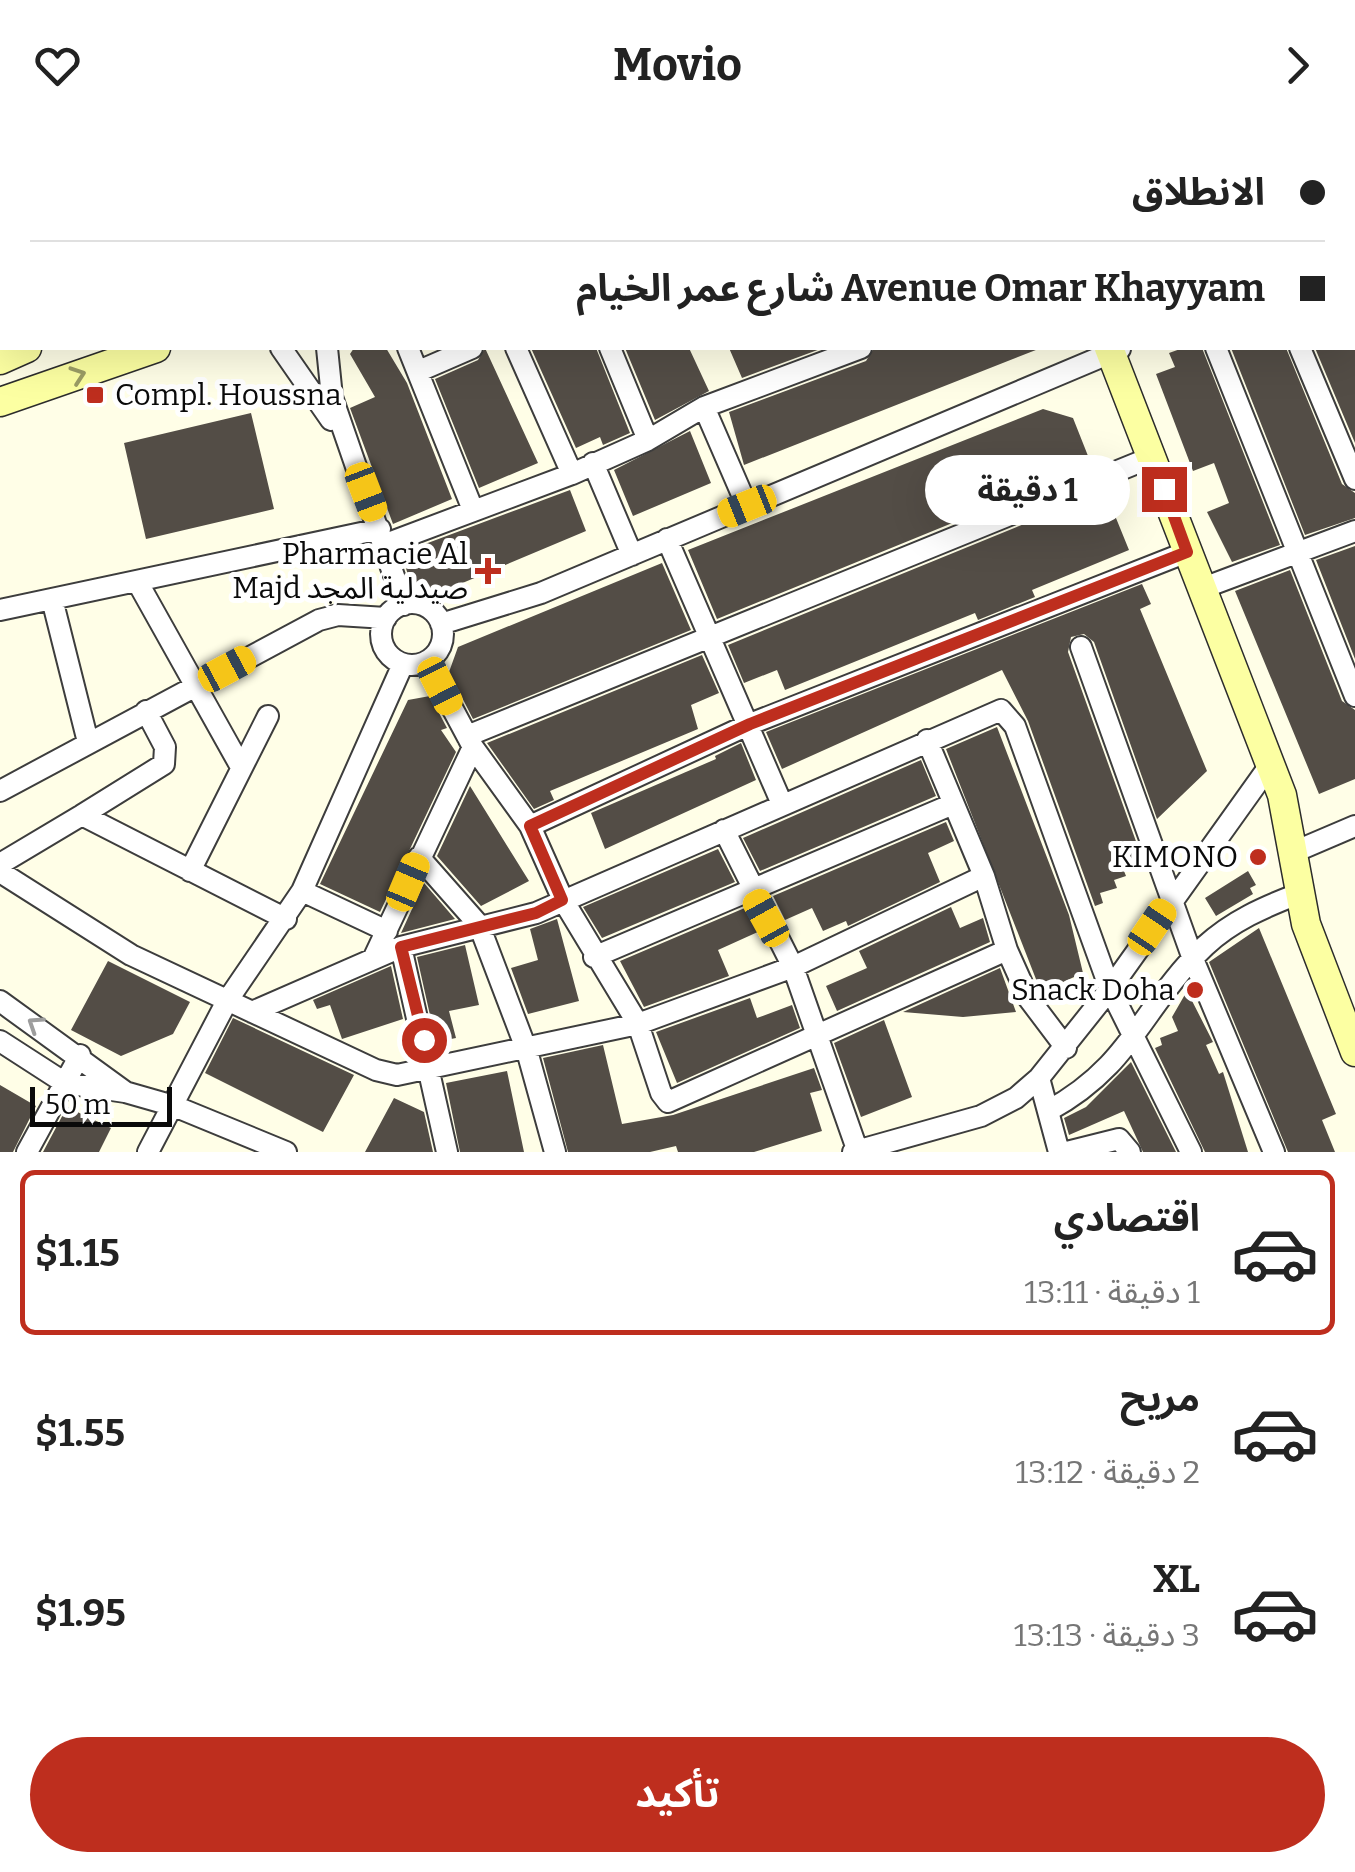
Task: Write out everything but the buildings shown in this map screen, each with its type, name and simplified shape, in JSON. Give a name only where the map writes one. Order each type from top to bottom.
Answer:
[{"type":"street","points":[[0,402],[150,350]]},
{"type":"street","points":[[283,350],[314,390],[351,456]]},
{"type":"street","points":[[327,350],[332,397],[404,605]]},
{"type":"street","points":[[409,350],[473,510]]},
{"type":"street","points":[[419,372],[468,350]]},
{"type":"street","points":[[517,350],[572,474]]},
{"type":"street","points":[[611,350],[648,440]]},
{"type":"street","points":[[0,610],[382,537],[473,510],[572,474],[648,440],[704,406],[805,357],[848,350]]},
{"type":"street","points":[[441,624],[541,593],[1112,350]]},
{"type":"street","points":[[1114,350],[1288,814],[1298,894],[1355,1052]]},
{"type":"street","points":[[1217,350],[1355,696]]},
{"type":"street","points":[[1301,350],[1355,479]]},
{"type":"street","points":[[704,406],[747,506]]},
{"type":"street","points":[[252,1012],[374,957],[394,939],[419,858],[470,742],[711,634],[1152,457]]},
{"type":"street","points":[[593,464],[632,554]]},
{"type":"street","points":[[1203,588],[1355,531]]},
{"type":"street","points":[[666,539],[711,634],[782,804]]},
{"type":"street","points":[[530,826],[750,724],[1187,552]]},
{"type":"street","points":[[138,583],[241,767]]},
{"type":"street","points":[[52,600],[88,742]]},
{"type":"street","points":[[0,791],[320,620],[338,615],[386,618],[404,605],[425,606],[441,624],[441,645],[427,662],[402,664]]},
{"type":"street","points":[[386,618],[382,642],[402,664]]},
{"type":"street","points":[[1081,647],[1193,959],[1274,1152]]},
{"type":"street","points":[[427,662],[470,742],[530,826],[562,900],[638,1024],[660,1094],[672,1102],[1007,950]]},
{"type":"street","points":[[148,1152],[227,1001],[286,920],[302,891],[402,664]]},
{"type":"street","points":[[0,864],[164,764],[165,748],[146,711]]},
{"type":"street","points":[[302,891],[394,939],[536,913],[991,712],[1010,715],[1110,989],[1191,1152]]},
{"type":"street","points":[[190,871],[268,716]]},
{"type":"street","points":[[928,740],[984,876],[1007,950],[1034,1008],[1066,1048]]},
{"type":"street","points":[[724,830],[752,893],[793,967],[856,1152],[981,1116],[1016,1098],[1039,1078],[1110,989],[1173,896],[1270,766]]},
{"type":"street","points":[[594,957],[752,893],[953,804]]},
{"type":"street","points":[[82,816],[286,920]]},
{"type":"street","points":[[1294,852],[1355,826]]},
{"type":"street","points":[[419,858],[479,926],[526,1051],[555,1152]]},
{"type":"street","points":[[0,872],[131,955],[386,1074],[432,1070],[638,1024],[793,967],[984,876]]},
{"type":"street","points":[[1048,1112],[1094,1083],[1134,1038],[1193,959],[1242,918],[1298,894]]},
{"type":"street","points":[[394,939],[432,1070],[448,1152]]},
{"type":"street","points":[[0,1001],[80,1055],[125,1092]]},
{"type":"street","points":[[0,1041],[65,1083],[125,1092],[174,1106],[286,1152]]},
{"type":"street","points":[[26,1152],[80,1055]]},
{"type":"street","points":[[1039,1078],[1063,1152],[1118,1139],[1127,1143],[1130,1152]]},
{"type":"place","name":"Compl. Houssna","points":[[95,395]]},
{"type":"place","name":"Pharmacie Al Majd صيدلية المجد","points":[[488,571]]},
{"type":"place","name":"KIMONO","points":[[1258,857]]},
{"type":"place","name":"Snack Doha","points":[[1195,990]]},
{"type":"route","points":[[424,1040],[401,947],[536,913],[562,900],[530,826],[750,724],[1187,552],[1164,489]]}]
